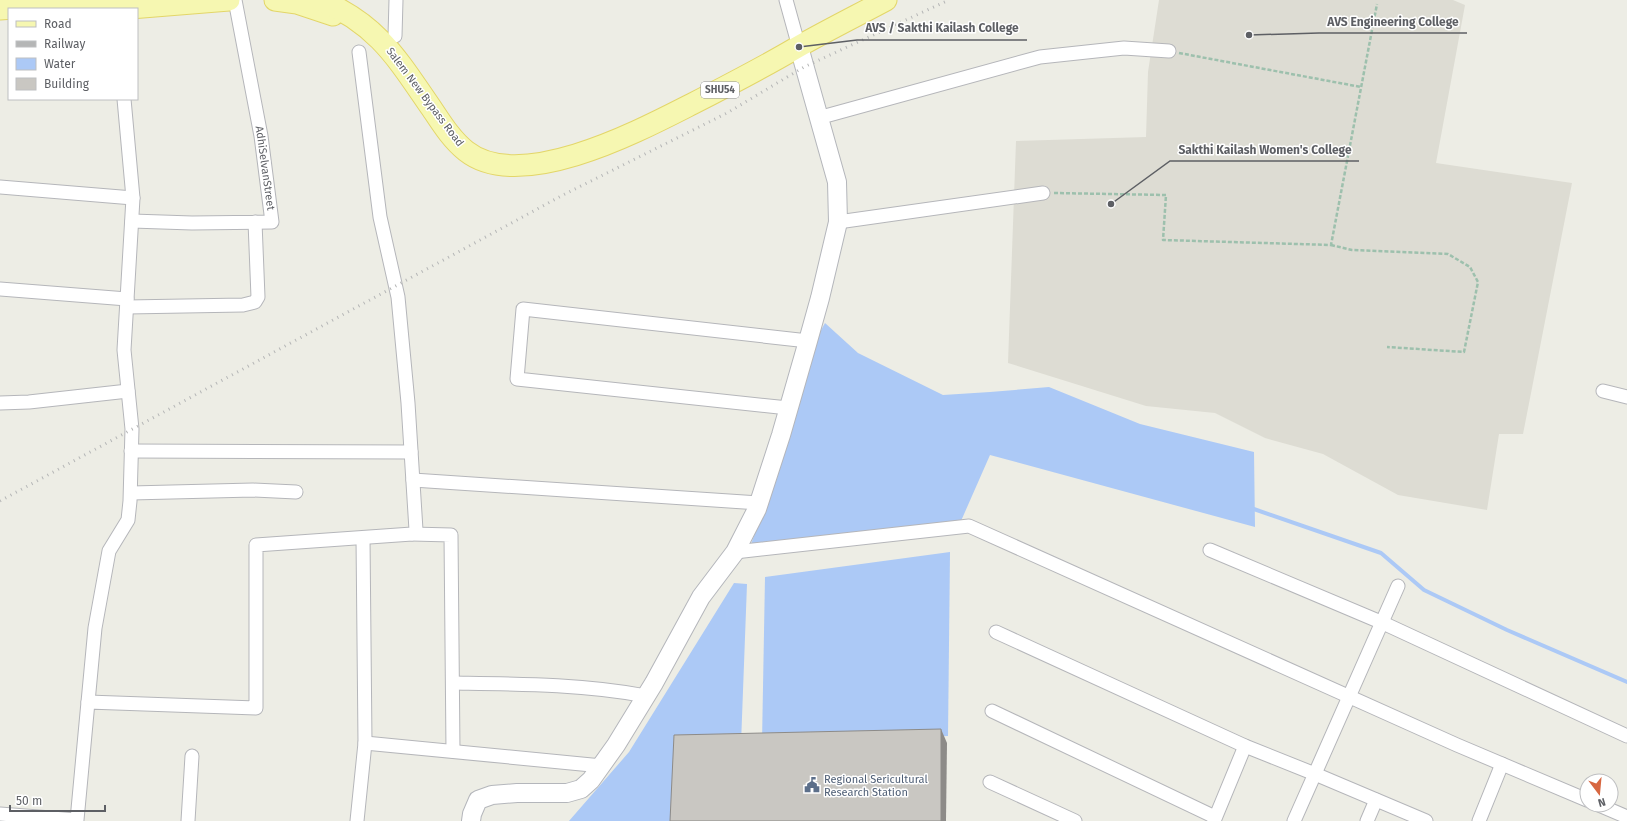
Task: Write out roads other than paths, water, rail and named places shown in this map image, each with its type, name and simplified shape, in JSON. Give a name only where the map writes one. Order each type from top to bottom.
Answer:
[{"type":"main road","points":[[28,8],[126,0]]},
{"type":"main road","points":[[132,8],[229,0]]},
{"type":"main road","points":[[275,0],[297,3],[328,13],[349,25],[365,37],[383,55],[444,144],[458,158],[486,171],[508,173],[530,170],[545,162]]},
{"type":"main road","name":"Salem New Bypass Road","points":[[320,0],[346,12],[383,42],[451,136],[467,152],[489,163],[516,166],[545,162],[577,154],[609,143],[639,130],[748,76],[798,47],[886,0]]},
{"type":"street","name":"AdhiSelvanStreet","points":[[132,221],[272,222],[261,136],[235,0]]},
{"type":"street","points":[[395,36],[396,0]]},
{"type":"street","points":[[471,821],[472,814],[478,800],[492,795],[510,793],[567,793],[581,789],[591,780],[616,745],[646,696],[701,597],[735,552],[759,503],[808,341],[838,222],[837,182],[786,0]]},
{"type":"street","points":[[818,118],[1040,57],[1124,48],[1169,51]]},
{"type":"street","points":[[359,52],[380,217],[398,297],[416,530],[412,534]]},
{"type":"street","points":[[0,814],[77,820],[95,628],[109,551],[128,520],[131,493],[132,428],[124,350],[133,198],[124,100]]},
{"type":"street","points":[[0,187],[133,198]]},
{"type":"street","points":[[838,222],[1043,193]]},
{"type":"street","points":[[0,288],[127,303],[243,305],[255,302],[258,297],[255,222]]},
{"type":"street","points":[[788,408],[517,379],[523,309],[808,341]]},
{"type":"street","points":[[0,403],[29,402],[128,391]]},
{"type":"street","points":[[1603,391],[1627,397]]},
{"type":"street","points":[[131,451],[411,452]]},
{"type":"street","points":[[413,480],[759,503]]},
{"type":"street","points":[[131,493],[252,490],[296,492]]},
{"type":"street","points":[[735,552],[969,526],[1502,764],[1579,797]]},
{"type":"street","points":[[88,702],[256,708],[256,546],[412,534],[450,535],[453,751]]},
{"type":"street","points":[[357,821],[364,743],[363,538]]},
{"type":"street","points":[[1210,550],[1383,622],[1627,736]]},
{"type":"street","points":[[1294,821],[1398,586]]},
{"type":"street","points":[[996,632],[1245,746],[1426,821]]},
{"type":"street","points":[[453,683],[613,689],[646,696]]},
{"type":"street","points":[[992,711],[1215,819],[1245,746]]},
{"type":"street","points":[[364,743],[602,766]]},
{"type":"street","points":[[188,821],[192,756]]},
{"type":"street","points":[[1479,821],[1502,764]]},
{"type":"street","points":[[990,782],[1075,821]]},
{"type":"street","points":[[1367,821],[1376,800]]},
{"type":"street","points":[[1618,813],[1627,817]]},
{"type":"water","points":[[825,323],[858,353],[943,395],[1049,387],[1140,424],[1254,452],[1255,527],[990,455],[961,521],[750,547],[778,469],[811,348]]},
{"type":"water","points":[[950,552],[948,736],[762,742],[765,577]]},
{"type":"water","points":[[734,583],[747,584],[741,744],[673,821],[569,821],[629,752]]},
{"type":"waterway","points":[[1251,508],[1381,553],[1424,590],[1507,630],[1627,682]]},
{"type":"railway","points":[[0,501],[563,195],[727,113],[804,67],[949,0]]},
{"type":"place","name":"AVS Engineering College","points":[[1249,35]]},
{"type":"place","name":"AVS / Sakthi Kailash College","points":[[799,47]]},
{"type":"place","name":"Sakthi Kailash Women's College","points":[[1111,204]]},
{"type":"place","name":"Regional Sericultural Research Station","points":[[812,785]]}]
